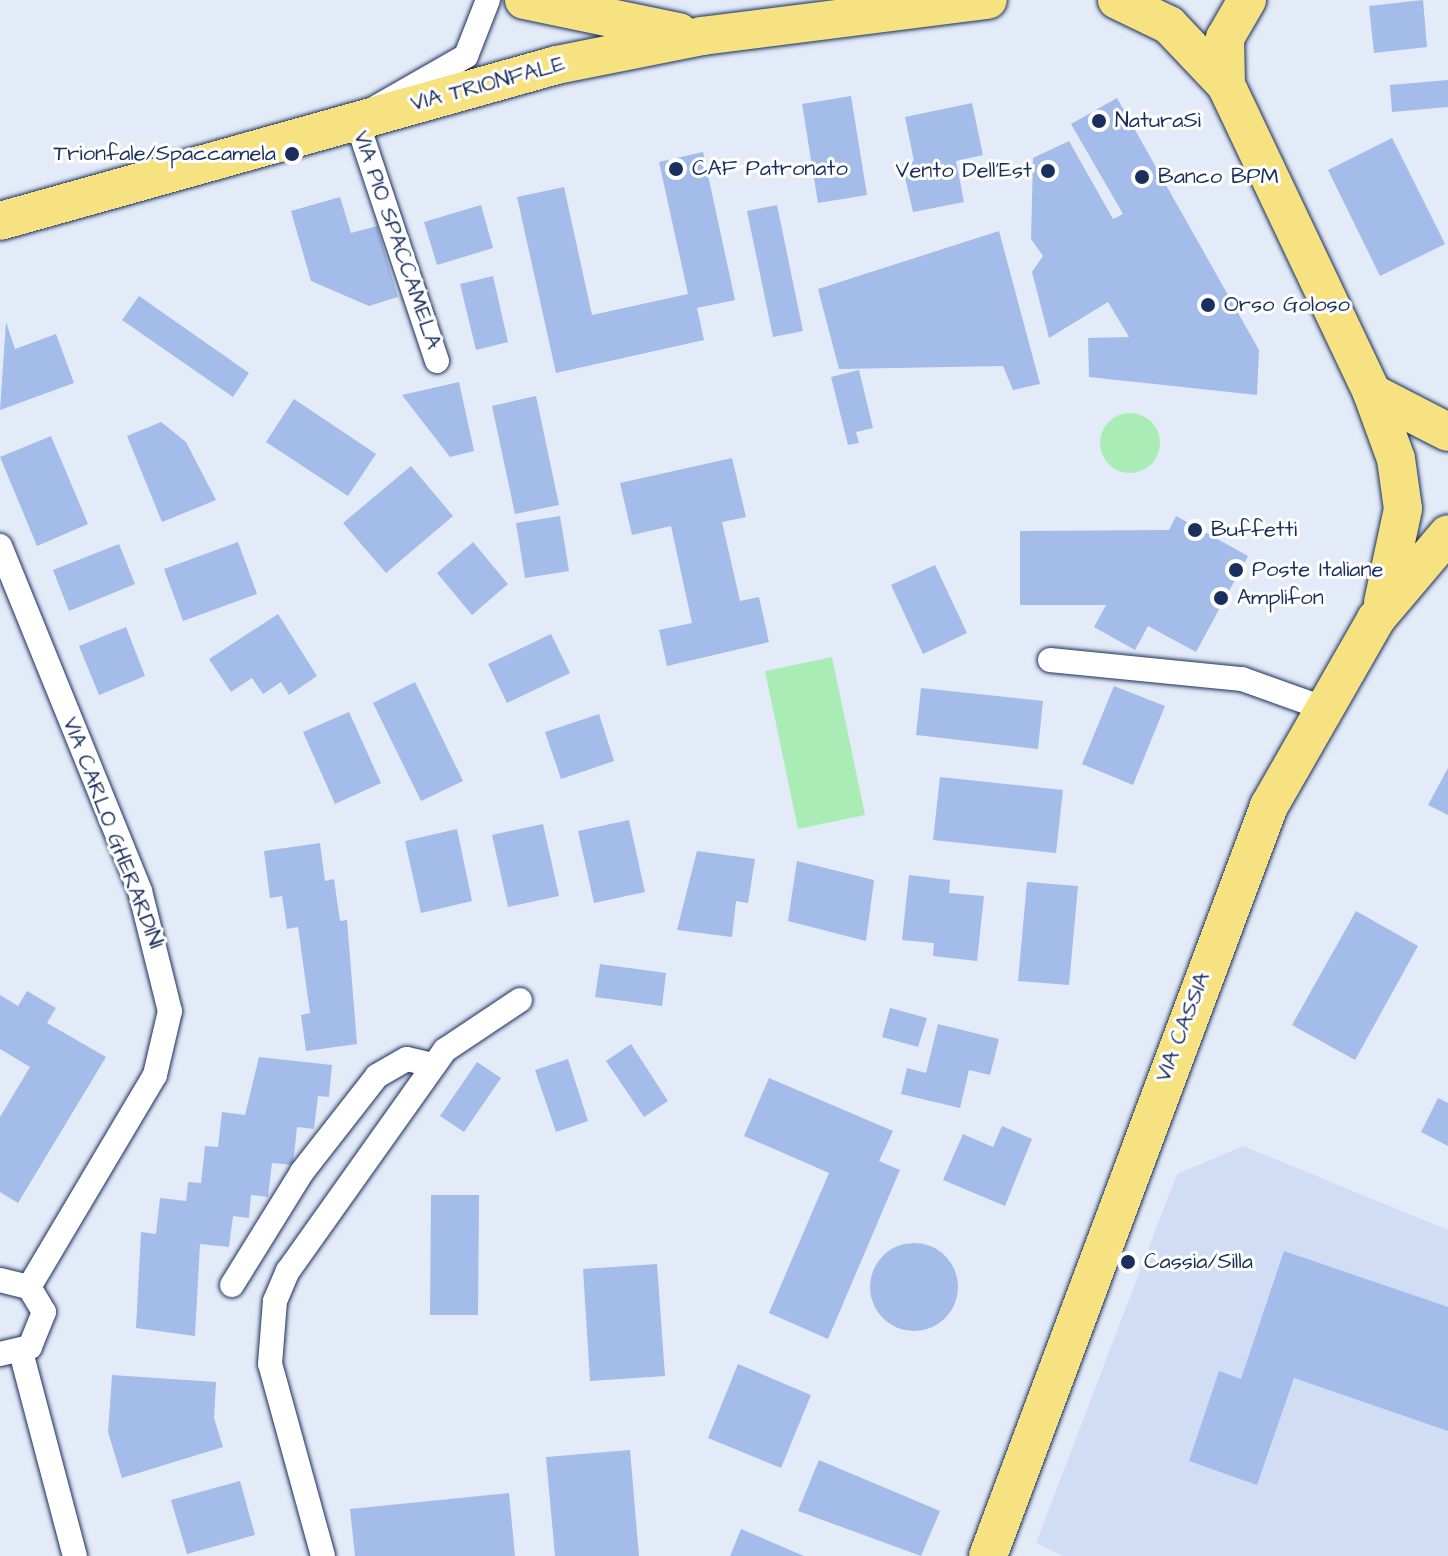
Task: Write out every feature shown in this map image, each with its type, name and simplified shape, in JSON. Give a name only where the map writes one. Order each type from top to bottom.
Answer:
[{"type":"main road","points":[[524,0],[702,36]]},
{"type":"main road","name":"VIA TRIONFALE","points":[[0,221],[356,119],[702,36],[988,0]]},
{"type":"main road","points":[[1117,0],[1176,31],[1226,85],[1372,393],[1396,459],[1403,509],[1393,572],[1376,619]]},
{"type":"main road","points":[[1226,85],[1225,38],[1247,0]]},
{"type":"main road","points":[[1372,393],[1448,432]]},
{"type":"main road","name":"VIA CASSIA","points":[[994,1554],[1243,869],[1320,707],[1376,619],[1448,534]]},
{"type":"street","points":[[356,119],[466,56],[488,0]]},
{"type":"street","name":"VIA PIO SPACCAMELA","points":[[356,119],[437,361]]},
{"type":"street","name":"VIA CARLO GHERARDINI","points":[[0,546],[9,596],[140,891],[170,1011],[155,1075],[29,1287]]},
{"type":"street","points":[[1050,660],[1242,679],[1320,707]]},
{"type":"street","points":[[323,1556],[270,1364],[268,1330],[288,1271],[433,1065],[468,1029],[520,1000]]},
{"type":"street","points":[[232,1285],[302,1172],[377,1076],[407,1059],[433,1065]]},
{"type":"street","points":[[0,1280],[29,1287],[44,1322],[11,1353],[75,1556]]},
{"type":"shaded area","points":[[1243,1146],[1448,1230],[1448,1556],[1063,1556],[1036,1543],[1177,1174]]},
{"type":"green space","points":[[1130,413],[1141,415],[1151,422],[1158,432],[1158,454],[1151,464],[1141,471],[1130,473],[1119,471],[1109,464],[1102,454],[1100,443],[1102,432],[1109,422],[1119,415]]},
{"type":"green space","points":[[832,657],[865,815],[798,829],[765,671]]},
{"type":"building","points":[[1423,0],[1427,47],[1374,53],[1369,6]]},
{"type":"building","points":[[1448,80],[1448,107],[1392,112],[1390,85]]},
{"type":"building","points":[[851,96],[867,195],[818,203],[802,104]]},
{"type":"building","points":[[1117,98],[1259,350],[1257,395],[1089,377],[1088,338],[1129,337],[1108,302],[1049,338],[1032,272],[1043,256],[1031,239],[1033,158],[1069,141],[1113,219],[1123,214],[1071,124]]},
{"type":"building","points":[[972,103],[983,155],[956,161],[964,202],[913,212],[902,164],[914,161],[905,117]]},
{"type":"building","points":[[1392,138],[1445,244],[1380,276],[1328,170]]},
{"type":"building","points":[[703,152],[735,300],[697,308],[704,340],[556,373],[517,197],[564,187],[592,315],[688,294],[659,162]]},
{"type":"building","points":[[340,197],[351,233],[377,226],[398,297],[369,306],[311,281],[291,211]]},
{"type":"building","points":[[481,205],[493,248],[437,265],[424,222]]},
{"type":"building","points":[[777,205],[803,331],[773,337],[747,211]]},
{"type":"building","points":[[999,231],[1040,384],[1013,390],[1003,366],[839,369],[818,289]]},
{"type":"building","points":[[493,276],[508,342],[476,350],[460,284]]},
{"type":"building","points":[[139,296],[249,373],[233,397],[122,320]]},
{"type":"building","points":[[6,322],[15,349],[56,334],[74,383],[0,410]]},
{"type":"building","points":[[859,370],[873,428],[856,432],[859,443],[848,445],[831,377]]},
{"type":"building","points":[[459,382],[474,451],[450,457],[402,395]]},
{"type":"building","points":[[536,396],[559,505],[515,514],[492,406]]},
{"type":"building","points":[[294,399],[376,454],[348,496],[266,442]]},
{"type":"building","points":[[161,422],[186,442],[216,500],[162,522],[127,436]]},
{"type":"building","points":[[51,436],[88,524],[37,546],[0,457]]},
{"type":"building","points":[[732,458],[746,517],[722,522],[740,601],[759,597],[769,642],[667,666],[659,630],[692,623],[671,526],[632,535],[620,483]]},
{"type":"building","points":[[411,466],[453,516],[386,573],[343,523]]},
{"type":"building","points":[[560,516],[569,571],[525,578],[516,523]]},
{"type":"building","points":[[1176,516],[1248,556],[1196,652],[1148,626],[1135,650],[1094,627],[1106,605],[1020,605],[1020,531],[1169,530]]},
{"type":"building","points":[[238,542],[257,594],[183,621],[164,569]]},
{"type":"building","points":[[473,542],[508,584],[472,615],[437,573]]},
{"type":"building","points":[[119,544],[135,584],[69,611],[53,570]]},
{"type":"building","points":[[935,565],[967,633],[923,654],[891,585]]},
{"type":"building","points":[[278,614],[317,676],[289,695],[281,682],[263,694],[252,678],[231,692],[209,659]]},
{"type":"building","points":[[126,627],[145,676],[99,695],[79,646]]},
{"type":"building","points":[[551,634],[570,673],[507,703],[488,664]]},
{"type":"building","points":[[415,682],[463,781],[421,801],[373,703]]},
{"type":"building","points":[[1114,686],[1165,706],[1133,785],[1082,764]]},
{"type":"building","points":[[921,688],[1043,701],[1038,749],[916,735]]},
{"type":"building","points":[[349,712],[381,783],[335,804],[303,732]]},
{"type":"building","points":[[599,714],[614,761],[561,779],[545,732]]},
{"type":"building","points":[[1448,768],[1448,815],[1428,805]]},
{"type":"building","points":[[940,777],[1063,790],[1056,853],[933,840]]},
{"type":"building","points":[[629,820],[645,892],[594,903],[578,831]]},
{"type":"building","points":[[543,824],[559,896],[508,907],[492,835]]},
{"type":"building","points":[[457,829],[472,901],[421,913],[405,841]]},
{"type":"building","points":[[320,843],[325,881],[334,879],[340,921],[347,920],[357,1044],[306,1051],[301,1015],[310,1013],[298,927],[287,929],[282,896],[270,898],[264,851]]},
{"type":"building","points":[[697,851],[755,859],[748,903],[736,901],[732,937],[677,930]]},
{"type":"building","points":[[797,861],[874,880],[866,941],[788,921]]},
{"type":"building","points":[[909,875],[950,880],[949,893],[984,896],[977,961],[933,956],[934,943],[902,940]]},
{"type":"building","points":[[1027,882],[1078,886],[1069,985],[1018,981]]},
{"type":"building","points":[[1356,911],[1418,946],[1355,1060],[1292,1025]]},
{"type":"building","points":[[600,964],[666,973],[662,1006],[595,997]]},
{"type":"building","points":[[27,991],[56,1008],[47,1023],[106,1057],[18,1203],[0,1192],[0,1117],[30,1067],[0,1049],[0,995],[18,1006]]},
{"type":"building","points":[[890,1008],[927,1018],[918,1047],[882,1037]]},
{"type":"building","points":[[938,1024],[999,1039],[990,1075],[969,1070],[960,1108],[901,1094],[907,1068],[926,1073]]},
{"type":"building","points":[[631,1044],[668,1101],[644,1117],[606,1061]]},
{"type":"building","points":[[259,1057],[332,1065],[329,1097],[318,1096],[314,1129],[297,1127],[293,1165],[272,1163],[268,1197],[251,1195],[249,1218],[233,1216],[229,1247],[200,1244],[195,1336],[136,1328],[141,1232],[156,1234],[160,1198],[186,1201],[188,1182],[201,1183],[205,1146],[218,1147],[222,1112],[245,1115]]},
{"type":"building","points":[[568,1059],[588,1121],[556,1132],[535,1070]]},
{"type":"building","points":[[477,1062],[501,1078],[464,1132],[440,1116]]},
{"type":"building","points":[[769,1078],[893,1131],[879,1161],[900,1170],[828,1339],[769,1313],[829,1173],[744,1136]]},
{"type":"building","points":[[1438,1098],[1448,1103],[1448,1146],[1421,1132]]},
{"type":"building","points":[[1002,1126],[1032,1139],[1005,1206],[943,1180],[963,1134],[993,1147]]},
{"type":"building","points":[[431,1195],[479,1195],[478,1315],[430,1315]]},
{"type":"building","points":[[914,1243],[931,1246],[945,1256],[955,1270],[958,1287],[955,1304],[945,1318],[931,1328],[914,1331],[897,1328],[883,1318],[873,1304],[870,1287],[873,1270],[883,1256],[897,1246]]},
{"type":"building","points":[[1284,1251],[1448,1307],[1448,1431],[1294,1378],[1257,1485],[1189,1461],[1219,1371],[1241,1379]]},
{"type":"building","points":[[657,1264],[665,1376],[590,1381],[583,1269]]},
{"type":"building","points":[[738,1364],[811,1395],[781,1468],[708,1438]]},
{"type":"building","points":[[112,1375],[216,1382],[214,1418],[223,1447],[122,1478],[108,1432]]},
{"type":"building","points":[[630,1450],[639,1556],[555,1556],[546,1457]]},
{"type":"building","points":[[819,1460],[940,1511],[921,1556],[798,1511]]},
{"type":"building","points":[[240,1481],[255,1535],[187,1554],[171,1500]]},
{"type":"building","points":[[509,1493],[515,1556],[355,1556],[350,1509]]},
{"type":"building","points":[[741,1529],[804,1556],[730,1556]]},
{"type":"place","name":"NaturaSì","points":[[1099,121]]},
{"type":"place","name":"Trionfale/Spaccamela","points":[[292,154]]},
{"type":"place","name":"CAF Patronato","points":[[676,169]]},
{"type":"place","name":"Vento Dell'Est","points":[[1048,171]]},
{"type":"place","name":"Banco BPM","points":[[1142,177]]},
{"type":"place","name":"Orso Goloso","points":[[1208,305]]},
{"type":"place","name":"Buffetti","points":[[1195,530]]},
{"type":"place","name":"Poste Italiane","points":[[1236,570]]},
{"type":"place","name":"Amplifon","points":[[1221,598]]},
{"type":"place","name":"Cassia/Silla","points":[[1128,1262]]}]
